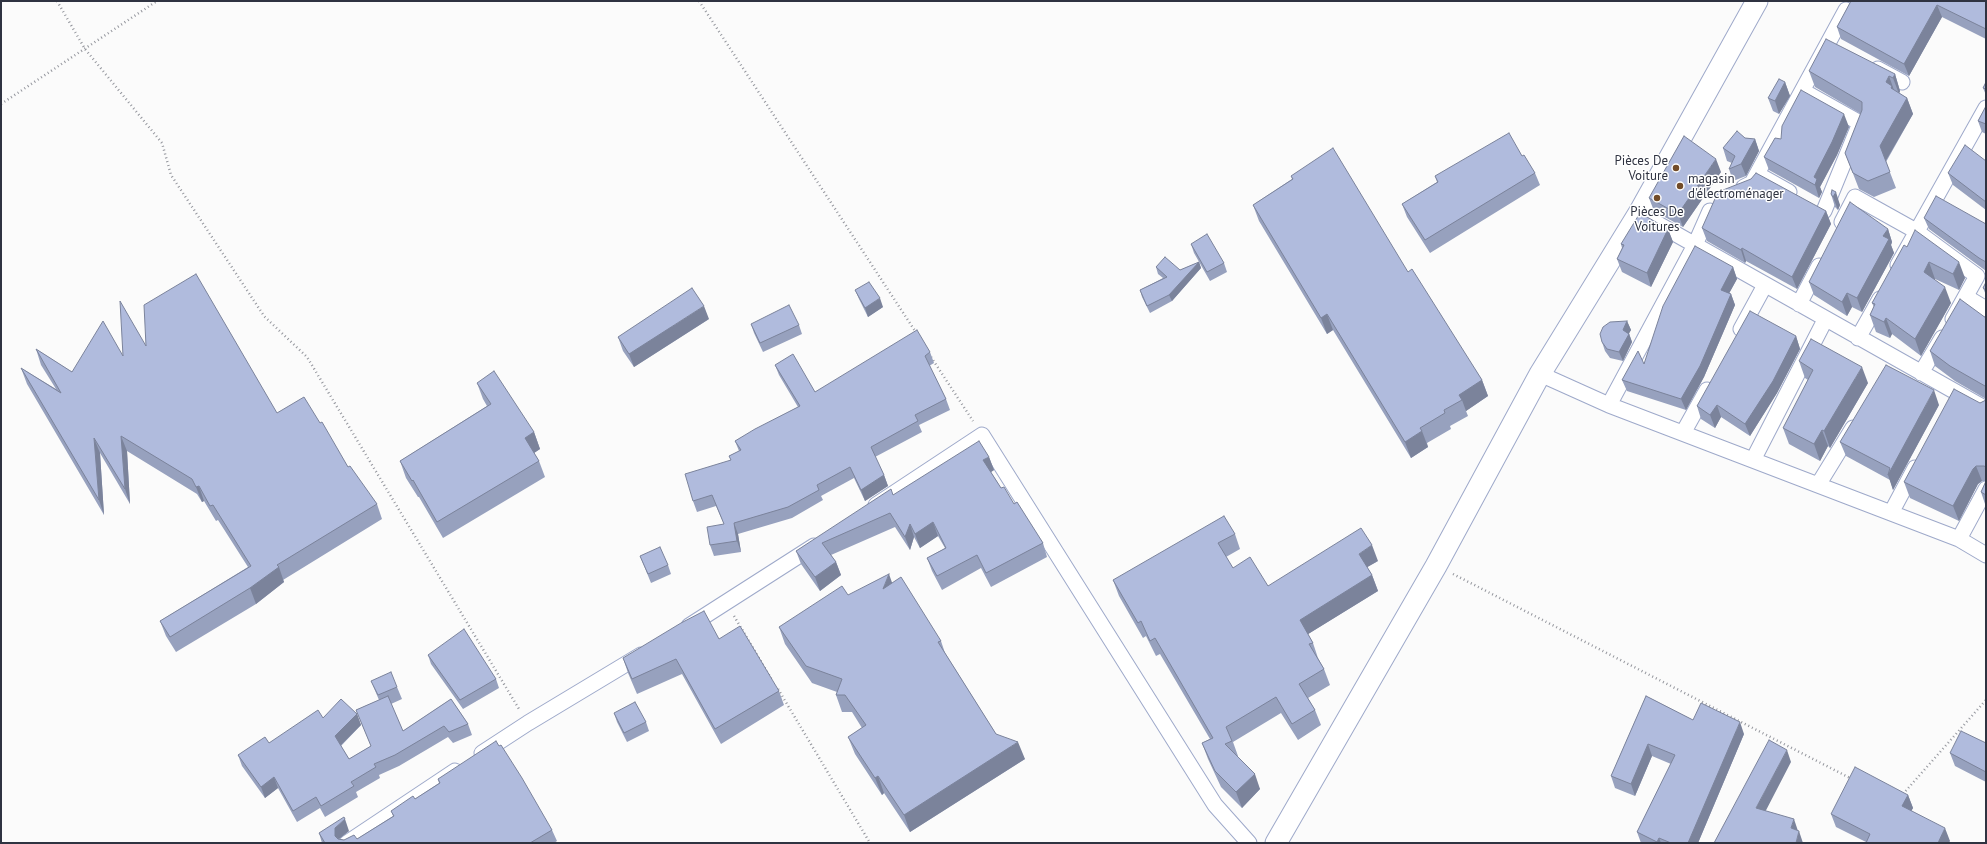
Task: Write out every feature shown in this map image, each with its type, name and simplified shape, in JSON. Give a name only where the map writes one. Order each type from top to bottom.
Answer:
[{"type":"main road","points":[[1276,843],[1436,566],[1540,374],[1639,213],[1757,1]]},
{"type":"street","points":[[1730,192],[1752,184],[1849,6]]},
{"type":"street","points":[[1829,43],[1842,50]]},
{"type":"street","points":[[1862,61],[1902,82]]},
{"type":"street","points":[[1803,90],[1860,123],[1824,211]]},
{"type":"street","points":[[1858,338],[1916,231],[1986,108]]},
{"type":"street","points":[[1757,174],[1843,221]]},
{"type":"street","points":[[1836,235],[1855,197],[1916,231],[1977,276],[1921,373]]},
{"type":"street","points":[[1608,405],[1695,245],[1716,198]]},
{"type":"street","points":[[1639,213],[1825,320],[1986,410]]},
{"type":"street","points":[[1799,304],[1825,256]]},
{"type":"street","points":[[1736,339],[1765,285]]},
{"type":"street","points":[[1966,297],[1985,305]]},
{"type":"street","points":[[1753,460],[1825,320]]},
{"type":"street","points":[[1886,372],[1894,358]]},
{"type":"street","points":[[1540,374],[1608,405],[1958,539],[1986,555]]},
{"type":"street","points":[[1683,433],[1713,380]]},
{"type":"street","points":[[1949,406],[1956,393]]},
{"type":"street","points":[[1818,485],[1858,418]]},
{"type":"street","points":[[864,513],[982,435],[1215,805],[1249,843]]},
{"type":"street","points":[[1891,513],[1924,453]]},
{"type":"street","points":[[1958,539],[1986,489]]},
{"type":"street","points":[[678,632],[825,539]]},
{"type":"street","points":[[347,843],[528,723],[651,649]]},
{"type":"path","points":[[57,1],[85,48],[162,143],[171,174],[264,316],[307,357],[528,723]]},
{"type":"path","points":[[1,104],[157,1]]},
{"type":"path","points":[[699,1],[917,335]]},
{"type":"path","points":[[930,355],[982,435]]},
{"type":"path","points":[[1436,566],[1854,780]]},
{"type":"path","points":[[726,603],[870,843]]},
{"type":"path","points":[[1902,795],[1986,700]]},
{"type":"building","points":[[1851,1],[1986,1],[1986,29],[1937,5],[1904,64],[1837,27]]},
{"type":"building","points":[[1826,39],[1895,74],[1893,78],[1889,76],[1886,82],[1892,86],[1891,88],[1907,98],[1880,146],[1890,172],[1868,181],[1853,173],[1845,153],[1862,110],[1862,102],[1809,71]]},
{"type":"building","points":[[1779,79],[1785,82],[1775,101],[1768,98]]},
{"type":"building","points":[[1986,82],[1986,89],[1983,88]]},
{"type":"building","points":[[1801,90],[1844,114],[1832,142],[1814,177],[1817,179],[1815,185],[1764,157],[1775,138],[1781,139],[1782,126]]},
{"type":"building","points":[[1986,106],[1986,124],[1978,121]]},
{"type":"building","points":[[1737,131],[1745,138],[1755,139],[1741,164],[1729,169],[1735,156],[1723,148]]},
{"type":"building","points":[[1509,133],[1522,156],[1524,155],[1535,173],[1425,240],[1402,204],[1438,182],[1435,176]]},
{"type":"building","points":[[1684,136],[1716,159],[1678,214],[1649,198]]},
{"type":"building","points":[[1965,145],[1986,161],[1986,202],[1948,173]]},
{"type":"building","points":[[1333,148],[1408,272],[1412,269],[1482,380],[1459,395],[1462,400],[1444,410],[1445,413],[1420,428],[1422,431],[1405,442],[1327,314],[1321,318],[1253,205],[1293,179],[1291,176]]},
{"type":"building","points":[[1756,173],[1826,211],[1792,277],[1742,248],[1741,250],[1702,228],[1718,192],[1751,179]]},
{"type":"building","points":[[1832,190],[1836,192],[1833,197],[1831,194]]},
{"type":"building","points":[[1936,196],[1986,224],[1986,262],[1924,218]]},
{"type":"building","points":[[1850,202],[1888,229],[1883,236],[1889,239],[1857,298],[1847,293],[1842,302],[1809,282]]},
{"type":"building","points":[[1640,213],[1668,229],[1647,273],[1617,259],[1624,245],[1621,244]]},
{"type":"building","points":[[1915,230],[1959,262],[1953,274],[1929,262],[1924,272],[1945,287],[1915,339],[1886,318],[1884,322],[1870,315],[1875,304],[1872,303],[1904,245],[1907,247]]},
{"type":"building","points":[[1207,234],[1224,263],[1207,272],[1191,244]]},
{"type":"building","points":[[1695,246],[1733,267],[1721,290],[1731,294],[1700,366],[1681,399],[1622,380],[1638,351],[1644,364],[1663,306]]},
{"type":"building","points":[[1165,257],[1180,270],[1199,262],[1169,295],[1147,306],[1140,290],[1167,277],[1156,267]]},
{"type":"building","points":[[196,274],[277,413],[304,397],[320,423],[322,422],[348,467],[350,466],[377,504],[277,565],[279,567],[250,588],[170,637],[160,621],[251,566],[213,505],[210,506],[199,486],[196,487],[192,479],[121,436],[125,489],[94,438],[99,500],[21,368],[61,393],[36,349],[72,372],[103,321],[123,356],[120,301],[146,346],[144,305]]},
{"type":"building","points":[[869,282],[880,298],[865,308],[855,290]]},
{"type":"building","points":[[1986,282],[1986,290],[1983,288]]},
{"type":"building","points":[[692,288],[704,306],[629,354],[618,337]]},
{"type":"building","points":[[1960,299],[1986,318],[1986,387],[1950,366],[1930,351]]},
{"type":"building","points":[[789,305],[799,325],[760,343],[751,324]]},
{"type":"building","points":[[1750,311],[1796,336],[1773,381],[1745,424],[1717,405],[1710,415],[1697,406]]},
{"type":"building","points":[[1627,321],[1623,330],[1629,334],[1619,352],[1607,349],[1602,342],[1600,334],[1603,327],[1610,322]]},
{"type":"building","points":[[917,330],[930,352],[925,356],[946,399],[915,415],[918,421],[871,447],[884,475],[861,490],[850,467],[817,485],[819,490],[788,507],[734,523],[737,541],[710,545],[707,527],[724,524],[712,495],[693,501],[685,474],[731,460],[729,456],[741,450],[735,441],[800,406],[775,365],[793,354],[815,392]]},
{"type":"building","points":[[1811,339],[1862,367],[1824,431],[1822,430],[1814,444],[1783,428],[1813,370],[1799,361]]},
{"type":"building","points":[[1886,365],[1934,390],[1888,475],[1890,468],[1840,442]]},
{"type":"building","points":[[494,371],[534,432],[525,438],[539,461],[437,522],[413,480],[412,481],[400,461],[491,404],[477,383]]},
{"type":"building","points":[[1954,389],[1980,403],[1986,400],[1986,467],[1976,466],[1973,469],[1953,506],[1904,482]]},
{"type":"building","points":[[979,441],[989,457],[983,460],[1001,488],[1004,487],[1014,504],[1017,502],[1043,543],[986,573],[977,555],[937,576],[927,558],[946,548],[933,522],[915,534],[910,524],[905,537],[890,513],[822,543],[836,562],[815,577],[796,551],[891,489],[893,495]]},
{"type":"building","points":[[1986,481],[1986,495],[1981,492]]},
{"type":"building","points":[[1224,516],[1235,534],[1218,543],[1233,568],[1250,557],[1268,586],[1361,528],[1372,545],[1359,554],[1372,575],[1300,620],[1313,643],[1309,644],[1324,669],[1299,684],[1315,710],[1292,724],[1276,697],[1226,727],[1232,741],[1225,744],[1255,774],[1236,792],[1215,771],[1202,743],[1213,738],[1155,638],[1150,641],[1141,621],[1138,623],[1113,580]]},
{"type":"building","points":[[660,547],[668,565],[648,574],[640,556]]},
{"type":"building","points":[[889,574],[883,589],[901,577],[941,641],[938,642],[996,734],[1018,742],[904,815],[878,776],[875,778],[848,737],[866,725],[845,695],[836,695],[842,679],[806,666],[779,627],[842,586],[848,595]]},
{"type":"building","points":[[704,611],[719,639],[740,626],[779,691],[715,729],[676,659],[632,679],[623,658]]},
{"type":"building","points":[[464,629],[496,679],[460,700],[428,655]]},
{"type":"building","points":[[391,672],[397,687],[378,695],[371,681]]},
{"type":"building","points":[[388,696],[403,731],[451,699],[468,724],[449,732],[444,726],[395,755],[374,764],[376,767],[351,782],[354,786],[321,806],[316,797],[293,811],[274,777],[261,787],[238,755],[265,737],[269,743],[318,710],[323,718],[341,699],[357,714],[335,736],[349,759],[371,746],[356,710]]},
{"type":"building","points":[[1646,696],[1693,720],[1701,703],[1740,722],[1688,843],[1671,843],[1659,838],[1657,842],[1637,832],[1675,755],[1648,744],[1631,784],[1611,776]]},
{"type":"building","points":[[635,702],[646,722],[624,733],[614,713]]},
{"type":"building","points":[[1961,731],[1986,743],[1986,772],[1950,753]]},
{"type":"building","points":[[1769,740],[1787,750],[1756,808],[1794,819],[1791,828],[1799,831],[1796,843],[1714,843]]},
{"type":"building","points":[[496,741],[499,746],[501,745],[522,778],[552,830],[530,843],[325,843],[319,833],[344,817],[345,819],[335,828],[335,836],[338,839],[344,840],[354,835],[357,839],[394,816],[391,811],[413,796],[415,799],[440,783],[438,779]]},
{"type":"building","points":[[1855,767],[1908,795],[1902,806],[1945,828],[1938,843],[1866,843],[1870,834],[1831,814]]},
{"type":"place","name":"Pièces De Voiture","points":[[1676,168]]},
{"type":"place","name":"magasin d'électroménager","points":[[1680,186]]},
{"type":"place","name":"Pièces De Voitures","points":[[1657,198]]}]
